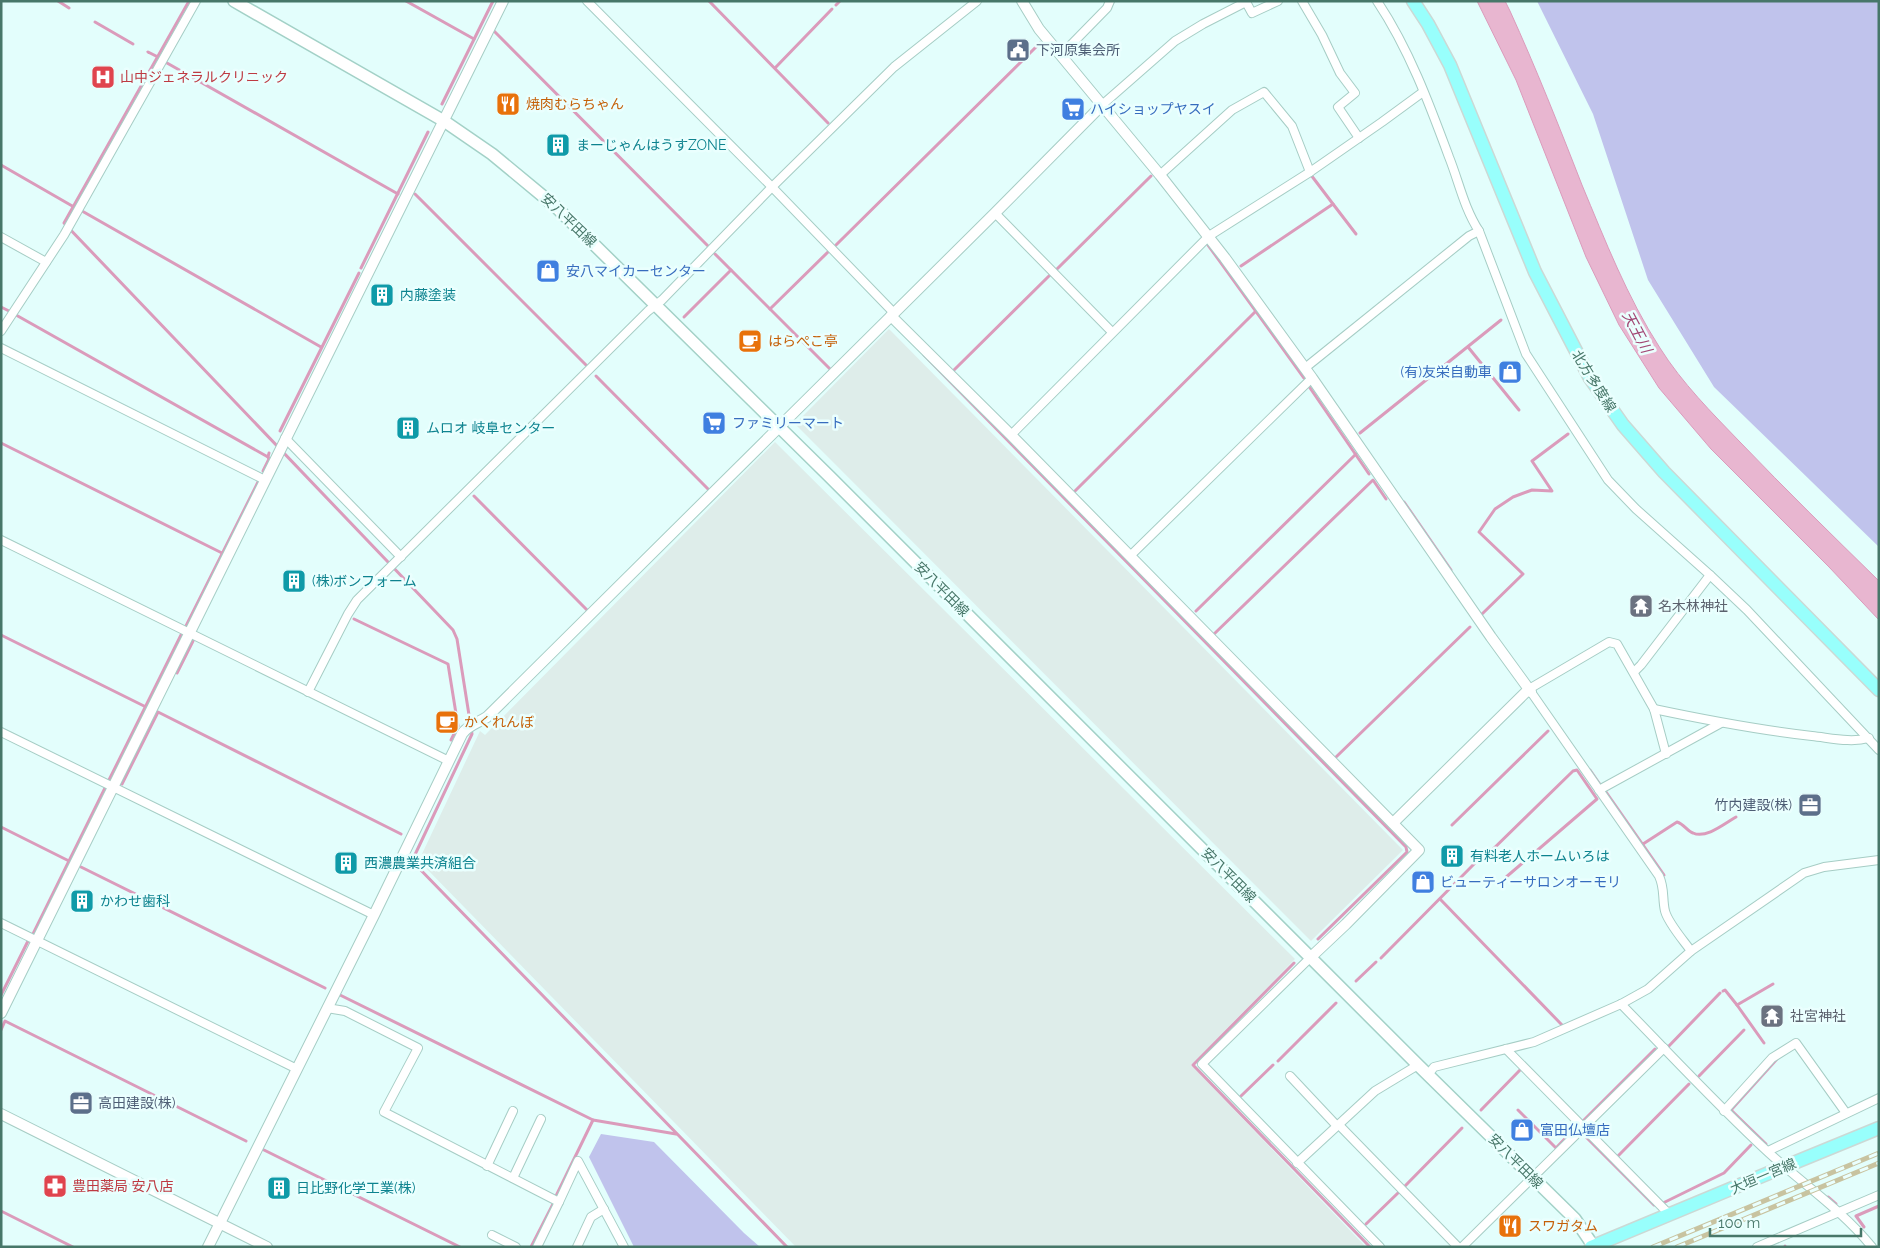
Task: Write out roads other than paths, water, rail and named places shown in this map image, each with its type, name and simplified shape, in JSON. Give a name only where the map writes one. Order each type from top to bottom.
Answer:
[{"type":"main road","name":"安八平田線","points":[[234,1],[444,121],[492,154],[556,207],[829,476],[1428,1075],[1575,1219],[1593,1246]]},
{"type":"main road","name":"北方多度線","points":[[1413,1],[1450,65],[1535,272],[1590,378],[1622,425],[1664,472],[1879,690]]},
{"type":"main road","name":"大垣一宮線","points":[[1593,1246],[1879,1128]]},
{"type":"street","points":[[1,331],[68,228],[196,1]]},
{"type":"street","points":[[1,1013],[503,1]]},
{"type":"street","points":[[587,1],[772,187],[892,315],[1419,850],[1202,1064],[1380,1247]]},
{"type":"street","points":[[308,692],[348,614],[358,600],[654,305],[662,300],[772,187],[894,67],[977,1]]},
{"type":"street","points":[[1022,1],[1039,30],[1160,175],[1208,236],[1305,368],[1437,561],[1530,690],[1659,876],[1664,886],[1663,900],[1666,914],[1692,951]]},
{"type":"street","points":[[1061,55],[1107,8],[1110,1]]},
{"type":"street","points":[[208,1247],[466,727],[478,723],[487,717],[1102,105],[1175,41],[1203,24],[1246,2],[1252,13],[1278,1]]},
{"type":"street","points":[[1302,1],[1322,34],[1340,73],[1355,93],[1338,107],[1359,138]]},
{"type":"street","points":[[1377,1],[1408,54],[1450,158],[1470,217],[1479,231],[1526,354],[1591,456],[1608,480],[1636,509],[1710,574],[1747,610],[1879,750]]},
{"type":"street","points":[[1160,175],[1232,110],[1264,92],[1292,126],[1310,172]]},
{"type":"street","points":[[1011,435],[1208,236],[1310,172],[1423,92]]},
{"type":"street","points":[[995,213],[1112,332]]},
{"type":"street","points":[[1305,368],[1469,236],[1479,231]]},
{"type":"street","points":[[1,237],[46,262]]},
{"type":"street","points":[[1,348],[265,480]]},
{"type":"street","points":[[1130,556],[1312,378]]},
{"type":"street","points":[[284,440],[399,560]]},
{"type":"street","points":[[1,540],[449,761]]},
{"type":"street","points":[[1634,672],[1710,574]]},
{"type":"street","points":[[1393,823],[1530,690],[1609,642],[1617,644],[1654,709],[1666,754]]},
{"type":"street","points":[[1654,709],[1721,723],[1857,741],[1869,738]]},
{"type":"street","points":[[1599,790],[1721,723]]},
{"type":"street","points":[[1,732],[374,915]]},
{"type":"street","points":[[1428,1075],[1434,1067],[1541,1039],[1621,1004],[1648,989],[1692,951],[1804,873],[1824,867],[1879,860]]},
{"type":"street","points":[[1,924],[297,1069]]},
{"type":"street","points":[[1621,1004],[1724,1111],[1839,1212],[1872,1247]]},
{"type":"street","points":[[327,1008],[345,1010],[418,1048],[384,1112],[559,1202]]},
{"type":"street","points":[[1724,1111],[1772,1058],[1796,1043],[1846,1113]]},
{"type":"street","points":[[1290,1076],[1460,1247],[1664,1048]]},
{"type":"street","points":[[1506,1049],[1669,1214]]},
{"type":"street","points":[[1297,1162],[1375,1091],[1418,1065]]},
{"type":"street","points":[[1768,1151],[1879,1098]]},
{"type":"street","points":[[487,1166],[513,1111]]},
{"type":"street","points":[[1,1114],[267,1247]]},
{"type":"street","points":[[513,1178],[541,1119]]},
{"type":"street","points":[[537,1247],[578,1161],[624,1247]]},
{"type":"street","points":[[1757,1247],[1879,1195]]},
{"type":"street","points":[[577,1247],[591,1217],[604,1209]]},
{"type":"street","points":[[492,1235],[516,1247]]},
{"type":"water","name":"天王川","points":[[1477,1],[1505,1],[1520,32],[1617,268],[1637,309],[1660,348],[1708,409],[1879,581],[1879,620],[1711,449],[1659,388],[1619,325],[1586,257],[1516,80]]},
{"type":"waterway","points":[[58,1],[69,8]]},
{"type":"waterway","points":[[189,1],[64,223],[453,630],[457,639],[472,734],[412,861],[787,1247]]},
{"type":"waterway","points":[[406,1],[474,39]]},
{"type":"waterway","points":[[442,104],[493,1]]},
{"type":"waterway","points":[[709,1],[828,123]]},
{"type":"waterway","points":[[836,5],[840,1]]},
{"type":"waterway","points":[[775,68],[832,9]]},
{"type":"waterway","points":[[95,22],[133,44]]},
{"type":"waterway","points":[[494,31],[708,246]]},
{"type":"waterway","points":[[836,245],[1040,43]]},
{"type":"waterway","points":[[148,52],[158,57]]},
{"type":"waterway","points":[[167,63],[398,194]]},
{"type":"waterway","points":[[361,268],[428,132]]},
{"type":"waterway","points":[[1,165],[74,207]]},
{"type":"waterway","points":[[1241,266],[1333,204],[1311,175]]},
{"type":"waterway","points":[[1056,270],[1151,176]]},
{"type":"waterway","points":[[415,194],[586,365]]},
{"type":"waterway","points":[[1333,204],[1356,234]]},
{"type":"waterway","points":[[82,211],[321,347]]},
{"type":"waterway","points":[[1208,245],[1304,378]]},
{"type":"waterway","points":[[770,309],[829,251]]},
{"type":"waterway","points":[[715,254],[830,369]]},
{"type":"waterway","points":[[684,317],[731,270]]},
{"type":"waterway","points":[[280,431],[359,273]]},
{"type":"waterway","points":[[954,370],[1051,274]]},
{"type":"waterway","points":[[1,307],[9,311]]},
{"type":"waterway","points":[[1075,491],[1256,311]]},
{"type":"waterway","points":[[16,315],[268,457],[269,453]]},
{"type":"waterway","points":[[1360,433],[1501,320]]},
{"type":"waterway","points":[[1468,347],[1519,410]]},
{"type":"waterway","points":[[924,355],[1406,847],[1407,852],[1318,939]]},
{"type":"waterway","points":[[596,376],[709,490]]},
{"type":"waterway","points":[[1308,385],[1369,474]]},
{"type":"waterway","points":[[1481,615],[1523,574],[1479,532],[1495,509],[1513,497],[1532,490],[1552,491],[1532,461],[1568,434]]},
{"type":"waterway","points":[[1,443],[222,553]]},
{"type":"waterway","points":[[1196,611],[1356,454]]},
{"type":"waterway","points":[[263,471],[269,459],[268,457]]},
{"type":"waterway","points":[[1213,635],[1373,480],[1386,499]]},
{"type":"waterway","points":[[186,626],[258,482]]},
{"type":"waterway","points":[[474,496],[588,611]]},
{"type":"waterway","points":[[1404,502],[1451,570]]},
{"type":"waterway","points":[[354,619],[448,664],[458,726],[451,740]]},
{"type":"waterway","points":[[1335,758],[1470,627]]},
{"type":"waterway","points":[[1,635],[146,707]]},
{"type":"waterway","points":[[109,780],[181,635]]},
{"type":"waterway","points":[[177,673],[193,641]]},
{"type":"waterway","points":[[122,784],[158,712],[401,834]]},
{"type":"waterway","points":[[1452,825],[1548,731]]},
{"type":"waterway","points":[[1484,858],[1573,771],[1577,770],[1597,799],[1505,878]]},
{"type":"waterway","points":[[1590,770],[1601,786]]},
{"type":"waterway","points":[[33,934],[105,788]]},
{"type":"waterway","points":[[1606,792],[1664,875]]},
{"type":"waterway","points":[[1643,844],[1677,822],[1693,833],[1704,834],[1715,830],[1736,817]]},
{"type":"waterway","points":[[1,827],[69,861]]},
{"type":"waterway","points":[[1381,958],[1477,861]]},
{"type":"waterway","points":[[81,867],[325,988]]},
{"type":"waterway","points":[[1440,899],[1562,1025]]},
{"type":"waterway","points":[[1,995],[28,941]]},
{"type":"waterway","points":[[1356,981],[1376,962]]},
{"type":"waterway","points":[[1294,963],[1193,1065],[1370,1247]]},
{"type":"waterway","points":[[1723,991],[1725,990],[1737,1005],[1773,984]]},
{"type":"waterway","points":[[1667,1048],[1720,993]]},
{"type":"waterway","points":[[340,995],[593,1120],[676,1134]]},
{"type":"waterway","points":[[1278,1061],[1336,1003]]},
{"type":"waterway","points":[[1737,1005],[1764,1043]]},
{"type":"waterway","points":[[1,1030],[5,1021],[246,1141]]},
{"type":"waterway","points":[[1699,1076],[1744,1030]]},
{"type":"waterway","points":[[1580,1120],[1582,1122],[1655,1049]]},
{"type":"waterway","points":[[1766,1144],[1731,1110],[1777,1059]]},
{"type":"waterway","points":[[1241,1096],[1273,1065]]},
{"type":"waterway","points":[[1481,1110],[1520,1070]]},
{"type":"waterway","points":[[1617,1157],[1689,1084]]},
{"type":"waterway","points":[[1518,1110],[1556,1148],[1576,1127]]},
{"type":"waterway","points":[[556,1196],[593,1120]]},
{"type":"waterway","points":[[1405,1186],[1462,1128]]},
{"type":"waterway","points":[[1584,1135],[1654,1205]]},
{"type":"waterway","points":[[1663,1203],[1724,1173],[1751,1145]]},
{"type":"waterway","points":[[264,1150],[460,1247]]},
{"type":"waterway","points":[[1366,1224],[1399,1192]]},
{"type":"waterway","points":[[1828,1197],[1836,1204]]},
{"type":"waterway","points":[[531,1247],[553,1204]]},
{"type":"waterway","points":[[1864,1227],[1856,1216],[1879,1206]]},
{"type":"waterway","points":[[1,1211],[73,1247]]},
{"type":"railway","points":[[1653,1247],[1879,1153]]},
{"type":"railway","points":[[1677,1247],[1879,1163]]},
{"type":"place","name":"下河原集会所","points":[[1018,50]]},
{"type":"place","name":"山中ジェネラルクリニック","points":[[103,77]]},
{"type":"place","name":"焼肉むらちゃん","points":[[508,104]]},
{"type":"place","name":"ハイショップヤスイ","points":[[1073,109]]},
{"type":"place","name":"まーじゃんはうすZONE","points":[[558,145]]},
{"type":"place","name":"安八マイカーセンター","points":[[548,271]]},
{"type":"place","name":"内藤塗装","points":[[382,295]]},
{"type":"place","name":"はらぺこ亭","points":[[750,341]]},
{"type":"place","name":"(有)友栄自動車","points":[[1510,372]]},
{"type":"place","name":"ファミリーマート","points":[[714,423]]},
{"type":"place","name":"ムロオ 岐阜センター","points":[[408,428]]},
{"type":"place","name":"(株)ボンフォーム","points":[[294,581]]},
{"type":"place","name":"名木林神社","points":[[1641,606]]},
{"type":"place","name":"かくれんぼ","points":[[447,722]]},
{"type":"place","name":"竹内建設(株)","points":[[1810,805]]},
{"type":"place","name":"有料老人ホームいろは","points":[[1452,856]]},
{"type":"place","name":"西濃農業共済組合","points":[[346,863]]},
{"type":"place","name":"ビューティーサロンオーモリ","points":[[1423,882]]},
{"type":"place","name":"かわせ歯科","points":[[82,901]]},
{"type":"place","name":"社宮神社","points":[[1772,1016]]},
{"type":"place","name":"高田建設(株)","points":[[81,1103]]},
{"type":"place","name":"富田仏壇店","points":[[1522,1130]]},
{"type":"place","name":"豊田薬局 安八店","points":[[55,1186]]},
{"type":"place","name":"日比野化学工業(株)","points":[[279,1188]]},
{"type":"place","name":"スワガタム","points":[[1510,1226]]}]
